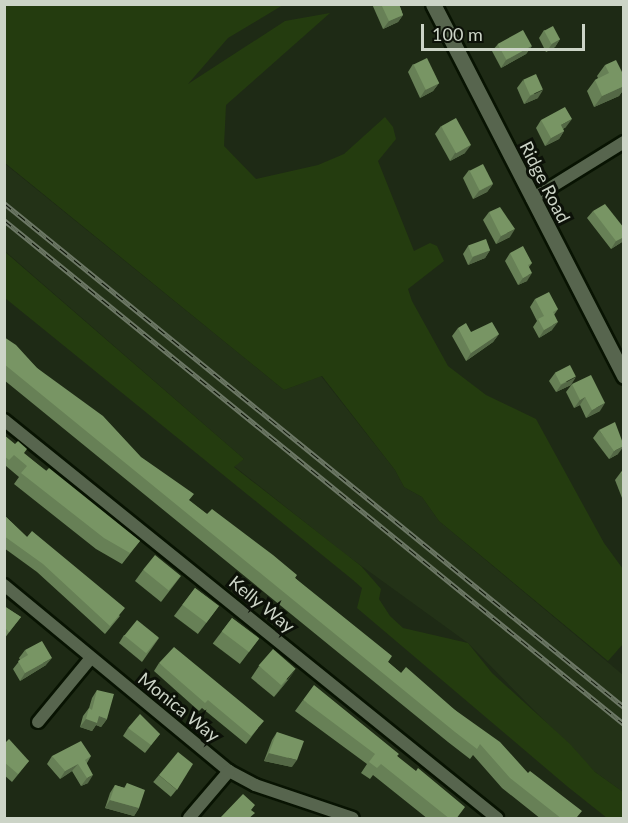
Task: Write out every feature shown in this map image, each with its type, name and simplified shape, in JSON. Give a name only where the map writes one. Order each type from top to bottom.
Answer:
[{"type":"street","name":"Ridge Road","points":[[433,4],[531,199],[624,376]]},
{"type":"street","points":[[531,199],[624,142]]},
{"type":"street","name":"Kelly Way","points":[[4,420],[497,819]]},
{"type":"street","name":"Monica Way","points":[[4,585],[229,771],[255,785],[353,819]]},
{"type":"street","points":[[38,722],[91,658]]},
{"type":"street","points":[[189,819],[229,771]]},
{"type":"shaded area","points":[[6,5],[283,5],[228,38],[188,84],[285,21],[330,13],[226,105],[224,146],[256,179],[318,165],[344,154],[385,117],[393,127],[396,139],[378,161],[414,251],[430,243],[437,246],[444,261],[408,289],[412,301],[448,366],[486,395],[536,419],[604,543],[623,569],[623,644],[608,661],[439,521],[422,497],[404,487],[395,470],[322,376],[284,390],[5,163]]},
{"type":"shaded area","points":[[4,163],[284,390],[321,376],[395,470],[404,487],[422,497],[439,521],[623,675],[623,792],[595,772],[468,643],[345,554],[234,466],[244,459],[5,251]]},
{"type":"shaded area","points":[[4,251],[244,459],[234,467],[361,566],[381,589],[379,599],[390,616],[403,628],[468,643],[492,673],[570,744],[595,772],[623,792],[623,818],[607,818],[568,787],[357,608],[362,588],[353,580],[5,298]]},
{"type":"building","points":[[381,4],[399,4],[403,15],[389,21]]},
{"type":"building","points":[[553,26],[560,39],[551,44],[544,31]]},
{"type":"building","points":[[523,30],[532,46],[506,60],[498,44]]},
{"type":"building","points":[[427,58],[439,83],[426,90],[414,65]]},
{"type":"building","points":[[616,60],[624,76],[624,86],[602,96],[595,80],[609,73],[605,65]]},
{"type":"building","points":[[536,74],[543,90],[530,95],[523,80]]},
{"type":"building","points":[[565,107],[572,119],[561,125],[564,131],[551,138],[541,120]]},
{"type":"building","points":[[456,118],[471,145],[456,153],[441,126]]},
{"type":"building","points":[[483,164],[493,184],[480,190],[470,171]]},
{"type":"building","points":[[605,204],[624,228],[624,237],[616,241],[593,211]]},
{"type":"building","points":[[500,207],[515,229],[501,236],[489,212]]},
{"type":"building","points":[[486,239],[490,250],[472,257],[468,245]]},
{"type":"building","points":[[523,246],[532,263],[528,265],[532,273],[523,278],[510,253]]},
{"type":"building","points":[[549,292],[558,309],[553,312],[558,322],[544,330],[538,319],[544,316],[535,299]]},
{"type":"building","points":[[492,322],[499,334],[471,353],[458,328],[466,323],[471,332]]},
{"type":"building","points":[[4,337],[16,345],[37,368],[103,416],[141,457],[194,494],[189,500],[207,514],[212,509],[273,555],[297,575],[295,578],[392,656],[388,662],[401,673],[406,667],[455,710],[500,742],[528,773],[530,771],[582,811],[577,817],[579,819],[562,819],[510,778],[480,744],[477,749],[455,732],[4,364]]},
{"type":"building","points":[[570,365],[576,377],[561,384],[555,373]]},
{"type":"building","points":[[591,375],[605,403],[592,410],[585,397],[580,400],[572,384]]},
{"type":"building","points":[[615,422],[624,446],[614,451],[599,430]]},
{"type":"building","points":[[4,435],[15,444],[18,441],[27,449],[24,453],[46,471],[49,468],[140,541],[130,553],[104,538],[21,473],[27,466],[14,455],[9,460],[4,456]]},
{"type":"building","points":[[4,515],[27,537],[32,531],[125,608],[110,626],[43,564],[4,536]]},
{"type":"building","points":[[155,555],[181,576],[169,591],[143,570]]},
{"type":"building","points":[[195,588],[219,606],[206,623],[182,605]]},
{"type":"building","points":[[4,606],[21,617],[9,632],[4,627]]},
{"type":"building","points":[[232,618],[259,638],[249,652],[222,632]]},
{"type":"building","points":[[137,620],[159,638],[146,653],[124,636]]},
{"type":"building","points":[[42,641],[52,658],[25,673],[18,661],[28,655],[25,650]]},
{"type":"building","points":[[174,647],[264,721],[251,736],[208,700],[205,703],[159,663]]},
{"type":"building","points":[[273,649],[296,669],[281,685],[259,666]]},
{"type":"building","points":[[314,685],[399,754],[397,756],[416,771],[418,768],[465,807],[456,819],[450,819],[381,764],[377,768],[369,762],[375,754],[303,700]]},
{"type":"building","points":[[97,690],[114,694],[107,719],[99,716],[97,723],[86,719],[89,708],[92,710]]},
{"type":"building","points":[[140,714],[160,734],[151,745],[128,728]]},
{"type":"building","points":[[277,732],[304,741],[297,760],[269,753]]},
{"type":"building","points":[[9,739],[29,761],[18,774],[4,762],[4,744]]},
{"type":"building","points":[[81,741],[91,756],[85,760],[93,775],[87,778],[78,764],[65,771],[52,756]]},
{"type":"building","points":[[178,752],[193,764],[177,790],[159,775]]},
{"type":"building","points":[[127,783],[145,790],[139,808],[110,800],[115,785],[125,788]]},
{"type":"building","points":[[243,794],[255,805],[251,810],[255,813],[248,819],[220,818]]},
{"type":"railway","points":[[4,203],[624,707]]},
{"type":"railway","points":[[4,220],[624,724]]}]
